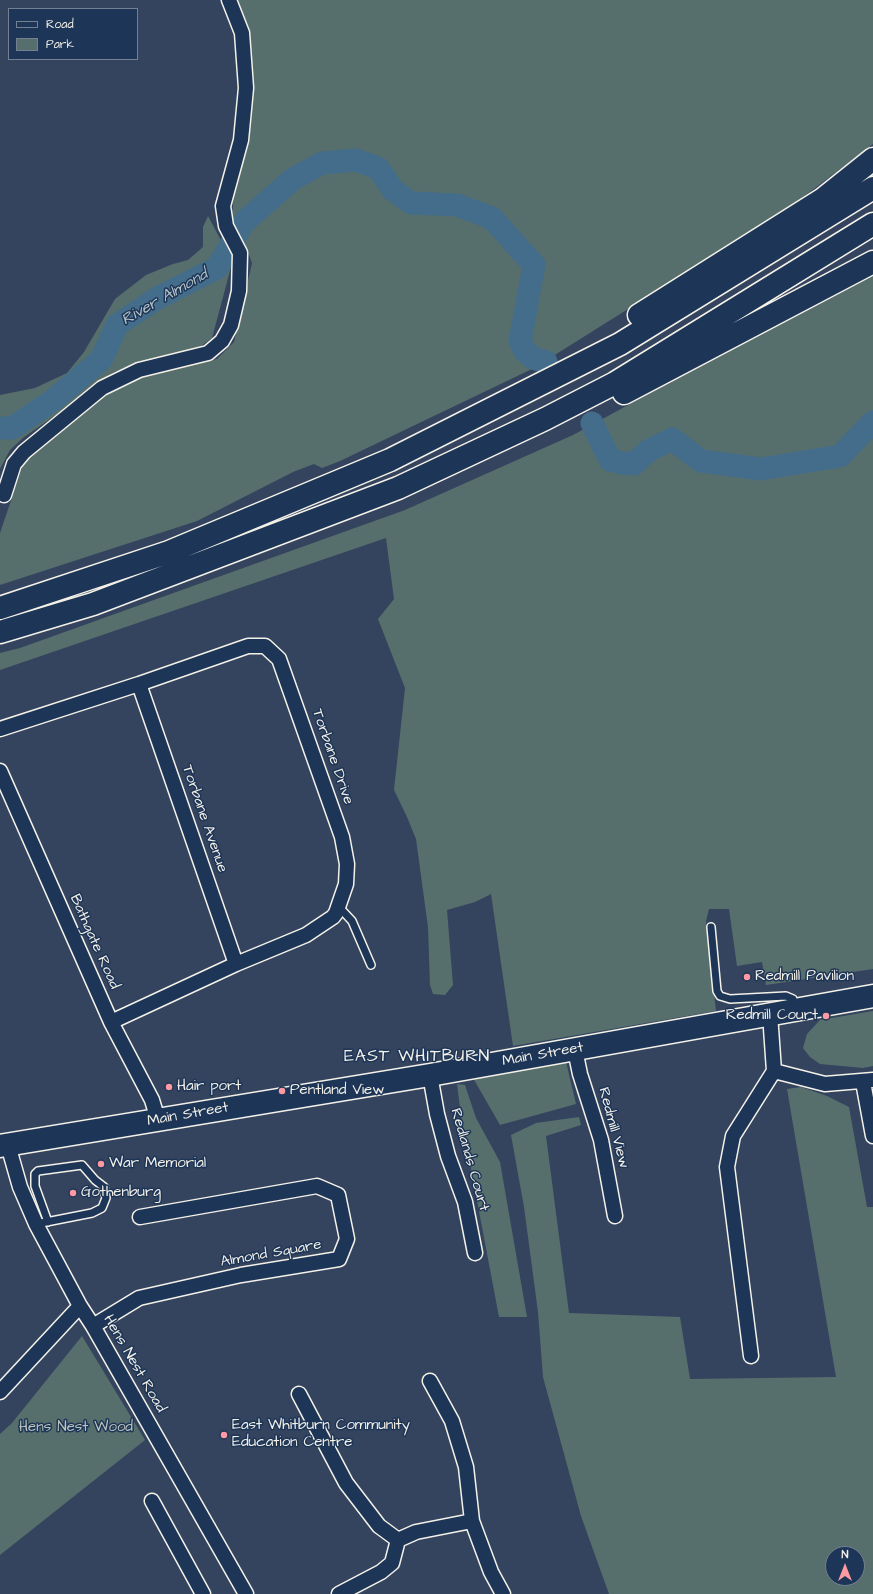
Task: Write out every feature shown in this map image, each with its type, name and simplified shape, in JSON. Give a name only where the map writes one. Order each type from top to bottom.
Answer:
[{"type":"main road","points":[[476,418],[823,199],[873,159]]},
{"type":"main road","points":[[0,608],[169,552],[390,460],[476,418],[620,344],[873,188]]},
{"type":"main road","points":[[93,604],[398,488],[545,419],[615,383],[873,224]]},
{"type":"main road","points":[[0,632],[93,604],[399,503],[553,431],[873,262]]},
{"type":"main road","name":"Main Street","points":[[4,1145],[575,1050],[873,996]]},
{"type":"street","points":[[4,495],[14,464],[24,452],[102,388],[139,370],[208,353],[222,341],[231,325],[238,290],[240,253],[226,226],[223,206],[241,140],[246,88],[242,33],[229,0]]},
{"type":"street","name":"Torbane Drive","points":[[0,729],[139,684],[248,646],[265,646],[279,659],[342,837],[347,864],[346,884],[333,917],[306,935],[236,964],[111,1022]]},
{"type":"street","name":"Torbane Avenue","points":[[139,684],[236,964]]},
{"type":"street","name":"Bathgate Road","points":[[0,774],[111,1022],[152,1100],[158,1120]]},
{"type":"street","points":[[751,1356],[727,1167],[733,1136],[774,1071],[770,1014]]},
{"type":"street","name":"Redmill View","points":[[575,1050],[580,1074],[601,1140],[615,1216]]},
{"type":"street","points":[[774,1071],[825,1084],[868,1081],[873,1136]]},
{"type":"street","name":"Redlands Court","points":[[435,1074],[437,1114],[448,1156],[465,1202],[475,1253]]},
{"type":"street","name":"Hens Nest Road","points":[[4,1145],[20,1187],[42,1223],[80,1306],[93,1326],[246,1594]]},
{"type":"street","name":"Almond Square","points":[[93,1326],[139,1298],[241,1276],[339,1259],[347,1239],[338,1195],[317,1186],[140,1217]]},
{"type":"street","points":[[0,1392],[80,1306]]},
{"type":"street","points":[[430,1381],[452,1421],[466,1467],[472,1521],[491,1572],[503,1594]]},
{"type":"street","points":[[299,1394],[346,1483],[379,1526],[398,1540]]},
{"type":"street","points":[[152,1501],[203,1594]]},
{"type":"street","points":[[398,1540],[416,1532],[472,1521]]},
{"type":"street","points":[[339,1594],[381,1572],[392,1563],[398,1540]]},
{"type":"lane","points":[[338,906],[352,921],[371,965]]},
{"type":"lane","points":[[711,927],[717,991],[720,996],[730,999],[786,996],[793,999],[796,1009]]},
{"type":"lane","points":[[82,1165],[95,1180],[104,1187],[106,1198],[102,1208],[92,1213],[42,1223],[35,1186],[35,1174],[38,1172],[82,1165]]},
{"type":"green space","points":[[236,0],[873,0],[873,144],[786,210],[534,368],[340,461],[322,468],[314,464],[293,472],[197,521],[0,585],[0,533],[24,462],[35,448],[107,392],[129,379],[217,359],[234,342],[252,263],[232,216],[235,185],[251,116],[251,65],[241,12]]},
{"type":"green space","points":[[208,216],[223,244],[234,256],[212,338],[201,346],[114,372],[75,402],[24,437],[10,450],[0,469],[0,395],[35,388],[67,373],[84,352],[115,299],[146,275],[173,264],[188,260],[203,247],[203,227]]},
{"type":"green space","points":[[873,272],[873,969],[766,985],[762,962],[737,966],[729,909],[709,909],[706,921],[716,1011],[513,1046],[491,894],[475,902],[447,910],[453,985],[445,995],[433,994],[430,985],[428,927],[416,839],[394,790],[405,688],[378,619],[394,599],[386,538],[0,670],[0,653],[20,648],[405,510],[573,435]]},
{"type":"green space","points":[[873,1011],[873,1066],[863,1068],[820,1064],[810,1057],[803,1048],[807,1034],[820,1020]]},
{"type":"green space","points":[[566,1062],[576,1104],[500,1125],[473,1078]]},
{"type":"green space","points":[[457,1084],[465,1085],[476,1118],[500,1162],[527,1317],[499,1317],[461,1116]]},
{"type":"green space","points":[[801,1087],[827,1096],[849,1107],[867,1207],[873,1207],[873,1594],[609,1594],[581,1516],[543,1377],[538,1312],[524,1207],[511,1135],[536,1123],[579,1117],[581,1125],[546,1136],[569,1313],[680,1317],[690,1379],[836,1377],[787,1089]]},
{"type":"green space","name":"Hens Nest Wood","points":[[82,1336],[145,1440],[0,1555],[0,1434],[12,1423]]},
{"type":"waterway","name":"River Almond","points":[[0,428],[12,428],[52,401],[101,360],[117,325],[156,299],[217,268],[244,222],[293,179],[322,163],[356,160],[378,168],[393,190],[411,203],[457,205],[492,218],[534,265],[520,341],[525,351],[533,358],[546,362]]},
{"type":"waterway","name":"River Almond","points":[[592,423],[610,460],[634,464],[648,451],[672,439],[701,461],[761,469],[840,456],[873,422]]},
{"type":"place","name":"Redmill Pavilion","points":[[747,977]]},
{"type":"place","name":"Redmill Court","points":[[826,1016]]},
{"type":"place","name":"Hair port","points":[[169,1087]]},
{"type":"place","name":"Pentland View","points":[[282,1091]]},
{"type":"place","name":"War Memorial","points":[[101,1164]]},
{"type":"place","name":"Gothenburg","points":[[73,1193]]},
{"type":"place","name":"East Whitburn Community Education Centre","points":[[224,1435]]},
{"type":"district","name":"EAST WHITBURN","points":[[417,1057]]}]
